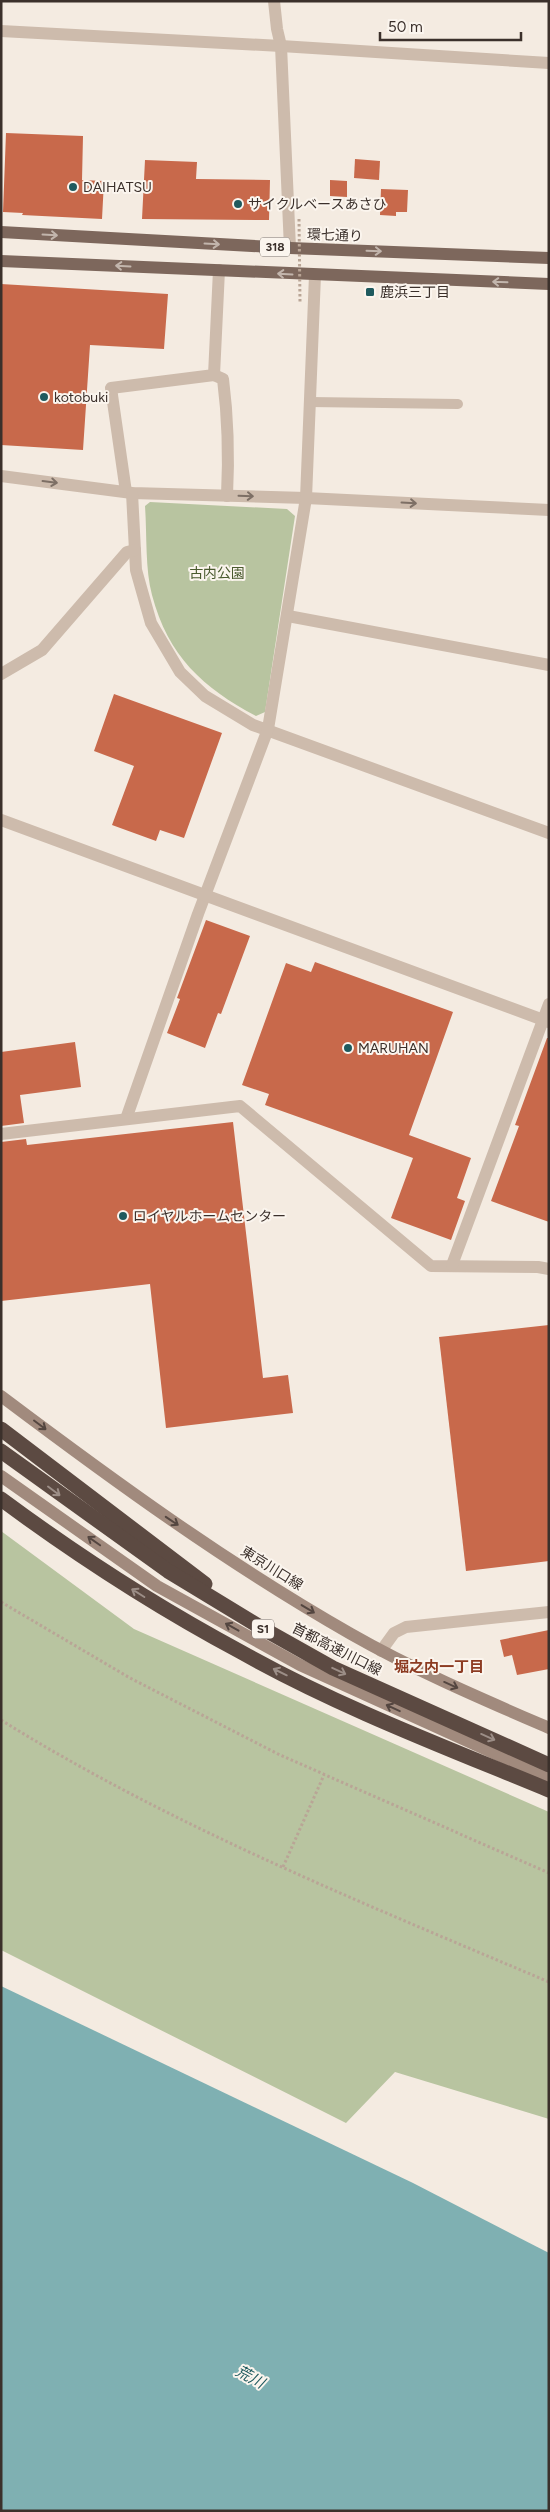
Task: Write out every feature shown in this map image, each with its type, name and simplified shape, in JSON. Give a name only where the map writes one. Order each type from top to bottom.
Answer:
[{"type":"highway","points":[[1,1429],[131,1526],[260,1627]]},
{"type":"highway","name":"首都高速川口線","points":[[1,1451],[168,1571],[260,1627],[333,1668],[549,1765]]},
{"type":"highway","name":"S1","points":[[1,1488],[53,1538]]},
{"type":"highway","name":"S1","points":[[1,1499],[53,1538],[140,1594],[242,1653],[341,1702],[549,1790]]},
{"type":"main road","name":"環七通り","points":[[1,232],[290,248],[549,258]]},
{"type":"main road","name":"318","points":[[1,261],[549,284]]},
{"type":"main road","name":"東京川口線","points":[[1,1396],[133,1495],[265,1583],[382,1651],[435,1678],[549,1728]]},
{"type":"main road","points":[[1,1476],[157,1586],[292,1661],[549,1778]]},
{"type":"street","points":[[274,1],[281,46],[290,248]]},
{"type":"street","points":[[1,31],[549,63]]},
{"type":"street","points":[[214,375],[219,270]]},
{"type":"street","points":[[126,1119],[268,729],[306,498],[315,275]]},
{"type":"street","points":[[227,496],[229,448],[223,379],[214,375],[111,388],[129,492],[136,570],[151,623],[180,672],[218,706],[253,725],[549,833]]},
{"type":"street","points":[[1,476],[129,492],[306,498],[549,510]]},
{"type":"street","points":[[1,674],[42,650],[127,552],[135,550]]},
{"type":"street","points":[[288,616],[549,665]]},
{"type":"street","points":[[1,820],[207,894],[546,1021]]},
{"type":"street","points":[[452,1265],[546,1021],[549,1004]]},
{"type":"street","points":[[1,1134],[240,1106],[430,1266],[452,1265],[549,1269]]},
{"type":"street","points":[[382,1651],[394,1634],[406,1627],[549,1612]]},
{"type":"lane","points":[[310,402],[458,404]]},
{"type":"path","points":[[299,219],[300,302]]},
{"type":"path","points":[[1,1602],[156,1692],[324,1775],[549,1873]]},
{"type":"path","points":[[1,1720],[70,1761],[149,1802],[283,1867],[549,1982]]},
{"type":"path","points":[[283,1867],[324,1775]]},
{"type":"green space","name":"古内公園","points":[[150,502],[287,509],[295,516],[265,712],[256,716],[220,694],[190,668],[168,636],[159,617],[148,574],[145,506]]},
{"type":"green space","points":[[1,1531],[134,1629],[549,1812],[549,2119],[395,2072],[346,2123],[1,1950]]},
{"type":"water","name":"荒川","points":[[1,1986],[413,2183],[549,2253],[549,2511],[1,2511]]},
{"type":"building","points":[[6,133],[83,136],[82,180],[104,181],[102,219],[22,215],[23,213],[3,212]]},
{"type":"building","points":[[355,159],[380,161],[379,180],[354,178]]},
{"type":"building","points":[[145,160],[197,162],[196,179],[270,180],[269,220],[142,219]]},
{"type":"building","points":[[330,180],[347,181],[347,197],[330,196]]},
{"type":"building","points":[[381,189],[408,190],[407,212],[396,212],[396,216],[380,215]]},
{"type":"building","name":"kotobuki","points":[[1,284],[168,294],[164,349],[90,345],[83,450],[1,445]]},
{"type":"building","points":[[114,694],[222,733],[184,838],[160,830],[156,841],[112,825],[134,766],[94,751]]},
{"type":"building","points":[[206,920],[250,936],[221,1014],[218,1013],[205,1048],[167,1033],[180,999],[177,998]]},
{"type":"building","name":"MARUHAN","points":[[315,962],[453,1012],[409,1135],[471,1158],[457,1198],[465,1201],[451,1240],[391,1218],[413,1158],[265,1105],[269,1094],[242,1085],[286,963],[311,972]]},
{"type":"building","points":[[547,1038],[549,1038],[549,1222],[491,1201],[519,1126],[515,1125]]},
{"type":"building","points":[[75,1042],[81,1087],[20,1095],[24,1123],[1,1126],[1,1052]]},
{"type":"building","name":"ロイヤルホームセンター","points":[[233,1122],[263,1378],[288,1375],[293,1413],[166,1428],[150,1284],[1,1301],[1,1142],[26,1139],[27,1145]]},
{"type":"building","points":[[549,1325],[549,1561],[466,1571],[439,1337]]},
{"type":"building","points":[[549,1630],[549,1669],[517,1675],[512,1655],[504,1657],[500,1640]]},
{"type":"place","name":"DAIHATSU","points":[[73,187]]},
{"type":"place","name":"サイクルベースあさひ","points":[[238,204]]},
{"type":"place","name":"鹿浜三丁目","points":[[370,292]]},
{"type":"place","name":"kotobuki","points":[[44,397]]},
{"type":"place","name":"MARUHAN","points":[[348,1048]]},
{"type":"place","name":"ロイヤルホームセンター","points":[[123,1216]]},
{"type":"district","name":"堀之内一丁目","points":[[439,1667]]}]
